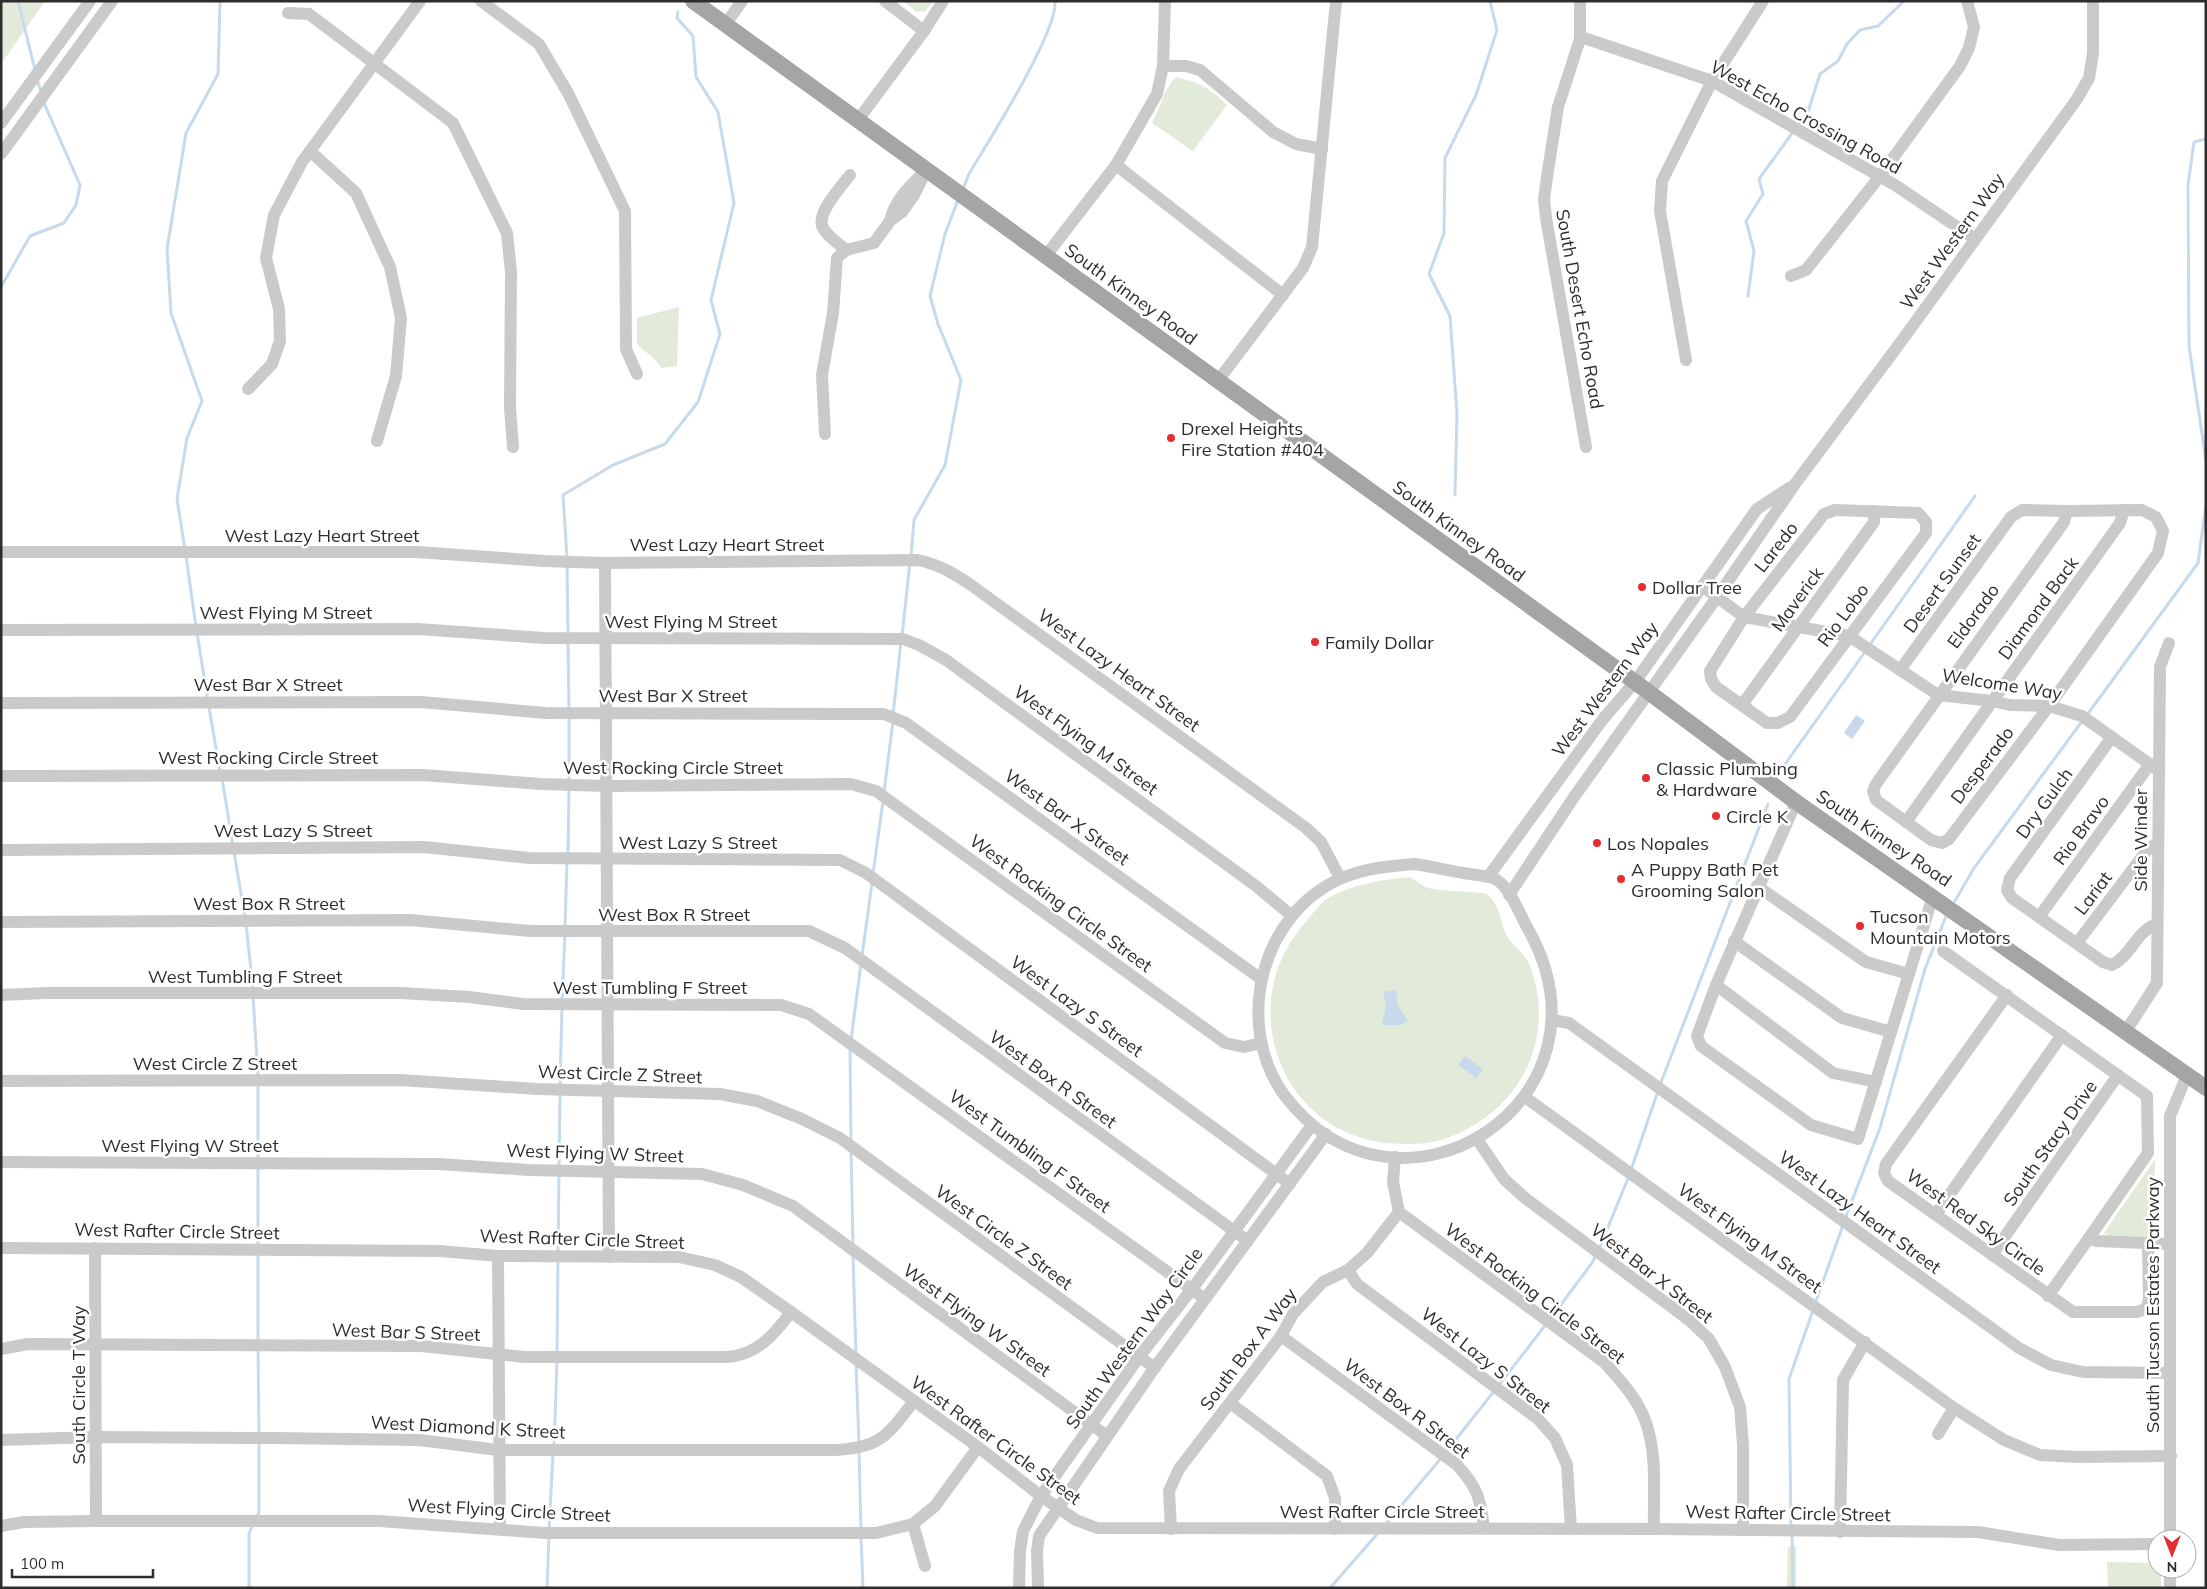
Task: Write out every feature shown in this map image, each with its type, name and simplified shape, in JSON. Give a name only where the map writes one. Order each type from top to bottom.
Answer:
[{"type":"main road","name":"South Kinney Road","points":[[693,1],[1217,382],[1635,682],[1796,802],[2206,1088]]},
{"type":"street","points":[[1,123],[90,1]]},
{"type":"street","points":[[1,154],[112,1]]},
{"type":"street","points":[[248,389],[272,364],[280,341],[279,309],[266,258],[274,215],[302,162],[420,1]]},
{"type":"street","points":[[481,1],[539,44],[568,93],[625,211],[626,349],[637,374]]},
{"type":"street","points":[[725,25],[742,1]]},
{"type":"street","points":[[885,1],[924,31]]},
{"type":"street","points":[[858,120],[924,31],[943,1]]},
{"type":"street","points":[[1046,257],[1116,164],[1157,94],[1163,66],[1165,1]]},
{"type":"street","points":[[1217,382],[1303,268],[1312,247],[1336,1]]},
{"type":"street","name":"South Desert Echo Road","points":[[1580,1],[1580,37],[1558,107],[1544,199],[1586,447]]},
{"type":"street","points":[[1686,360],[1660,211],[1661,191],[1667,168],[1712,81],[1763,1]]},
{"type":"street","points":[[1791,276],[1806,270],[1880,176],[1960,66],[1969,48],[1974,27],[1967,1]]},
{"type":"street","name":"West Western Way","points":[[1509,895],[1574,797],[1795,484],[2077,99],[2089,78],[2093,53],[2093,1]]},
{"type":"street","points":[[288,13],[310,14],[453,122],[507,233],[511,272],[510,408],[512,447]]},
{"type":"street","name":"West Echo Crossing Road","points":[[1580,37],[1712,81],[1880,176],[1976,239]]},
{"type":"street","points":[[1163,66],[1186,66],[1200,70],[1273,132],[1296,144],[1322,149]]},
{"type":"street","points":[[310,151],[356,192],[390,267],[401,318],[396,376],[377,442]]},
{"type":"street","points":[[1116,164],[1283,295]]},
{"type":"street","points":[[825,434],[822,375],[833,313],[837,258],[846,250],[874,242],[890,221],[892,209],[906,190],[926,171]]},
{"type":"street","points":[[846,250],[824,230],[821,223],[822,214],[850,175]]},
{"type":"street","name":"West Western Way","points":[[1488,877],[1603,719],[1635,682],[1757,509],[1795,484]]},
{"type":"street","name":"Laredo","points":[[1742,705],[1716,687],[1711,678],[1710,671],[1744,617],[1824,514],[1835,510],[1874,511]]},
{"type":"street","name":"Desperado","points":[[1906,822],[1931,840],[1942,843],[1949,839],[2049,706],[2158,553],[2163,531],[2156,517],[2142,510],[2022,510],[2011,517]]},
{"type":"street","name":"Diamond Back","points":[[1906,822],[2120,523],[2124,510]]},
{"type":"street","name":"Rio Lobo","points":[[1742,705],[1767,723],[1778,723],[1790,717],[1926,533],[1926,522],[1918,513],[1874,511]]},
{"type":"street","name":"Maverick","points":[[1742,705],[1874,522],[1874,511]]},
{"type":"street","name":"Eldorado","points":[[1906,822],[1876,800],[1873,791],[1876,784],[1938,695],[2064,522],[2066,511]]},
{"type":"street","name":"Desert Sunset","points":[[1900,670],[2011,517]]},
{"type":"street","name":"West Lazy Heart Street","points":[[1,552],[417,552],[544,561],[605,563],[918,560],[941,566],[972,585],[1306,828],[1321,842],[1340,878]]},
{"type":"street","points":[[605,563],[607,712],[607,1171],[609,1257]]},
{"type":"street","name":"Welcome Way","points":[[1702,586],[1744,617],[1849,636],[1938,695],[2010,705],[2049,706],[2082,716],[2154,767]]},
{"type":"street","name":"West Flying M Street","points":[[1,630],[418,629],[544,638],[903,639],[919,645],[946,660],[1240,874],[1292,916]]},
{"type":"street","name":"Side Winder","points":[[2126,1031],[2157,983],[2157,843],[2154,767],[2160,667],[2169,643]]},
{"type":"street","name":"West Bar X Street","points":[[1,703],[421,702],[546,713],[884,714],[906,723],[1261,979]]},
{"type":"street","name":"Dry Gulch","points":[[2039,916],[2012,898],[2007,890],[2010,878],[2112,737]]},
{"type":"street","name":"Rio Bravo","points":[[2039,916],[2154,767]]},
{"type":"street","name":"West Rocking Circle Street","points":[[1,776],[423,775],[541,784],[606,786],[851,784],[876,791],[1225,1043],[1244,1047],[1261,1044]]},
{"type":"street","points":[[1796,802],[1757,886],[1697,1036],[1701,1046],[1812,1125],[1858,1139],[1933,896]]},
{"type":"street","name":"Lariat","points":[[2077,943],[2148,849],[2157,843]]},
{"type":"street","name":"West Lazy S Street","points":[[1,850],[424,848],[529,858],[840,860],[866,873],[1290,1184]]},
{"type":"street","points":[[1415,864],[1488,877],[1494,878],[1505,888],[1541,954],[1550,982],[1552,1020],[1548,1047],[1539,1073],[1525,1097],[1511,1113],[1477,1139],[1437,1154],[1395,1157],[1359,1150],[1326,1134],[1296,1110],[1282,1092],[1268,1064],[1261,1044],[1258,1015],[1261,979],[1273,946],[1292,916],[1314,895],[1340,878],[1376,866],[1415,864]]},
{"type":"street","points":[[1757,886],[1866,962],[1909,974]]},
{"type":"street","points":[[2039,916],[2102,962],[2112,965],[2121,961],[2149,926],[2157,924]]},
{"type":"street","name":"West Box R Street","points":[[1,922],[410,920],[530,931],[810,931],[850,952],[1233,1232],[1248,1241]]},
{"type":"street","points":[[1734,941],[1842,1018],[1892,1032]]},
{"type":"street","name":"West Red Sky Circle","points":[[1943,951],[2007,995],[2147,1096],[2148,1153],[2048,1296],[1888,1181],[1884,1173],[1886,1164],[2007,995]]},
{"type":"street","points":[[1716,985],[1833,1073],[1876,1082]]},
{"type":"street","name":"West Tumbling F Street","points":[[1,995],[46,993],[401,993],[522,1004],[781,1006],[810,1014],[1205,1299]]},
{"type":"street","name":"West Lazy Heart Street","points":[[1552,1020],[1569,1023],[2019,1348],[2051,1365],[2083,1372],[2169,1373]]},
{"type":"street","points":[[1936,1214],[2062,1035]]},
{"type":"street","name":"South Stacy Drive","points":[[1992,1255],[2118,1075]]},
{"type":"street","name":"South Tucson Estates Parkway","points":[[2170,1529],[2170,1116],[2188,1075]]},
{"type":"street","name":"West Circle Z Street","points":[[1,1081],[400,1080],[537,1089],[720,1094],[757,1101],[802,1119],[840,1138],[1155,1368]]},
{"type":"street","name":"West Flying M Street","points":[[1525,1097],[1954,1408],[2004,1440],[2040,1455],[2077,1457],[2171,1456]]},
{"type":"street","name":"South Western Way Circle","points":[[1020,1588],[1020,1551],[1023,1531],[1042,1496],[1139,1357],[1192,1289],[1312,1124]]},
{"type":"street","name":"South Western Way Circle","points":[[1038,1588],[1037,1550],[1039,1536],[1155,1368],[1326,1134]]},
{"type":"street","name":"West Bar X Street","points":[[1477,1139],[1504,1179],[1525,1198],[1688,1320],[1709,1339],[1725,1367],[1740,1407],[1743,1530]]},
{"type":"street","points":[[1395,1157],[1393,1182],[1399,1212]]},
{"type":"street","name":"West Flying W Street","points":[[1,1162],[439,1164],[529,1170],[702,1174],[743,1185],[793,1206],[1107,1436]]},
{"type":"street","name":"West Rocking Circle Street","points":[[1399,1212],[1605,1363],[1627,1388],[1645,1420],[1653,1456],[1654,1529]]},
{"type":"street","name":"South Box A Way","points":[[1171,1530],[1169,1491],[1179,1469],[1281,1336],[1293,1314],[1323,1282],[1348,1270],[1367,1253],[1399,1212]]},
{"type":"street","points":[[2089,1238],[2096,1241],[2169,1244]]},
{"type":"street","points":[[2048,1296],[2072,1312],[2137,1312],[2146,1309],[2149,1300],[2148,1244]]},
{"type":"street","name":"West Rafter Circle Street","points":[[1,1248],[440,1251],[498,1256],[680,1257],[715,1265],[741,1277],[791,1312],[1076,1520],[1097,1528],[1171,1530],[1484,1528],[1978,1532],[2059,1545],[2147,1544]]},
{"type":"street","name":"South Circle T Way","points":[[95,1248],[96,1521]]},
{"type":"street","points":[[498,1256],[500,1529]]},
{"type":"street","name":"West Lazy S Street","points":[[1348,1270],[1357,1284],[1538,1419],[1555,1438],[1567,1465],[1571,1529]]},
{"type":"street","name":"West Bar S Street","points":[[1,1349],[28,1344],[421,1346],[525,1357],[739,1356],[754,1350],[770,1339],[791,1312]]},
{"type":"street","name":"West Box R Street","points":[[1281,1336],[1457,1465],[1472,1481],[1481,1503],[1484,1528]]},
{"type":"street","points":[[1840,1532],[1843,1380],[1865,1342]]},
{"type":"street","name":"West Diamond K Street","points":[[1,1440],[95,1437],[419,1440],[498,1450],[856,1449],[878,1441],[891,1431],[914,1401]]},
{"type":"street","points":[[1230,1403],[1327,1476],[1335,1498],[1335,1530]]},
{"type":"street","points":[[1938,1434],[1954,1408]]},
{"type":"street","name":"West Flying Circle Street","points":[[1,1526],[24,1522],[96,1521],[256,1523],[379,1521],[545,1533],[876,1533],[913,1524],[935,1506],[978,1447]]},
{"type":"street","points":[[913,1524],[925,1566]]},
{"type":"green space","points":[[1,1],[45,1],[1,64]]},
{"type":"green space","points":[[903,1],[933,1],[926,11],[917,12]]},
{"type":"green space","points":[[1176,77],[1204,87],[1227,105],[1193,151],[1152,123],[1165,93]]},
{"type":"green space","points":[[679,307],[677,366],[661,368],[637,344],[637,318]]},
{"type":"green space","points":[[1410,877],[1429,888],[1484,893],[1491,898],[1495,903],[1507,936],[1529,963],[1538,1000],[1539,1020],[1536,1041],[1521,1079],[1509,1096],[1494,1110],[1466,1130],[1445,1139],[1434,1142],[1400,1144],[1387,1143],[1350,1134],[1319,1115],[1295,1090],[1279,1059],[1271,1025],[1272,990],[1283,955],[1305,923],[1328,898],[1357,886]]},
{"type":"green space","points":[[2155,1159],[2154,1239],[2113,1238],[2104,1233]]},
{"type":"green space","points":[[1796,1546],[1796,1588],[1787,1588],[1788,1547]]},
{"type":"green space","points":[[2107,1562],[2147,1563],[2147,1579],[2161,1579],[2161,1588],[2108,1588]]},
{"type":"water","points":[[1856,715],[1865,721],[1852,739],[1844,733]]},
{"type":"water","points":[[1396,990],[1398,1005],[1408,1021],[1400,1025],[1382,1025],[1386,1006],[1383,992]]},
{"type":"water","points":[[1465,1056],[1483,1069],[1476,1078],[1458,1065]]},
{"type":"waterway","points":[[18,1],[35,70]]},
{"type":"waterway","points":[[185,550],[177,499],[187,438],[202,401],[171,313],[167,249],[186,133],[218,74],[220,1]]},
{"type":"waterway","points":[[963,189],[969,174],[1020,87],[1046,37],[1053,16],[1055,1]]},
{"type":"waterway","points":[[1455,495],[1457,414],[1450,316],[1429,274],[1444,233],[1445,158],[1476,95],[1497,30],[1490,1]]},
{"type":"waterway","points":[[1798,125],[1808,112],[1820,74],[1838,61],[1847,44],[1860,30],[1878,26],[1904,1]]},
{"type":"waterway","points":[[567,558],[563,495],[613,465],[665,444],[698,402],[720,334],[711,300],[734,203],[718,112],[696,77],[693,36],[677,18],[678,12]]},
{"type":"waterway","points":[[37,79],[41,92]]},
{"type":"waterway","points":[[1,287],[30,236],[64,223],[76,205],[80,185],[44,103]]},
{"type":"waterway","points":[[1748,296],[1754,251],[1746,221],[1763,194],[1759,179],[1793,132]]},
{"type":"waterway","points":[[2206,139],[2194,142],[2188,185],[2189,346],[2206,461]]},
{"type":"waterway","points":[[911,556],[914,520],[945,465],[961,380],[938,324],[930,296],[945,234],[958,200]]},
{"type":"waterway","points":[[1869,646],[1975,496]]},
{"type":"waterway","points":[[2087,715],[2198,563],[2206,505]]},
{"type":"waterway","points":[[186,556],[196,627]]},
{"type":"waterway","points":[[902,636],[910,562]]},
{"type":"waterway","points":[[567,564],[568,635]]},
{"type":"waterway","points":[[197,633],[208,701]]},
{"type":"waterway","points":[[568,641],[569,710]]},
{"type":"waterway","points":[[893,715],[901,642]]},
{"type":"waterway","points":[[1783,767],[1865,652]]},
{"type":"waterway","points":[[209,707],[220,772]]},
{"type":"waterway","points":[[569,716],[569,783]]},
{"type":"waterway","points":[[1955,901],[1974,868],[2083,720]]},
{"type":"waterway","points":[[884,792],[893,721]]},
{"type":"waterway","points":[[222,778],[233,846]]},
{"type":"waterway","points":[[568,855],[569,789]]},
{"type":"waterway","points":[[873,874],[883,801]]},
{"type":"waterway","points":[[1660,1085],[1768,804]]},
{"type":"waterway","points":[[234,852],[245,917]]},
{"type":"waterway","points":[[565,927],[567,861]]},
{"type":"waterway","points":[[862,956],[872,883]]},
{"type":"waterway","points":[[1845,1219],[1880,1128],[1925,969],[1946,916]]},
{"type":"waterway","points":[[246,924],[253,989]]},
{"type":"waterway","points":[[562,1000],[565,934]]},
{"type":"waterway","points":[[851,1040],[861,964]]},
{"type":"waterway","points":[[253,996],[258,1077]]},
{"type":"waterway","points":[[560,1087],[562,1006]]},
{"type":"waterway","points":[[850,1049],[851,1142]]},
{"type":"waterway","points":[[258,1083],[258,1159]]},
{"type":"waterway","points":[[1631,1170],[1658,1091]]},
{"type":"waterway","points":[[559,1167],[560,1094]]},
{"type":"waterway","points":[[851,1151],[853,1245]]},
{"type":"waterway","points":[[258,1165],[258,1247]]},
{"type":"waterway","points":[[558,1252],[559,1174]]},
{"type":"waterway","points":[[1599,1249],[1629,1176]]},
{"type":"waterway","points":[[1815,1304],[1843,1225]]},
{"type":"waterway","points":[[258,1253],[258,1342]]},
{"type":"waterway","points":[[1551,1318],[1596,1255]]},
{"type":"waterway","points":[[853,1256],[856,1355]]},
{"type":"waterway","points":[[557,1355],[558,1259]]},
{"type":"waterway","points":[[1791,1527],[1789,1379],[1813,1310]]},
{"type":"waterway","points":[[1499,1385],[1547,1323]]},
{"type":"waterway","points":[[258,1348],[259,1434]]},
{"type":"waterway","points":[[554,1447],[557,1361]]},
{"type":"waterway","points":[[856,1363],[859,1445]]},
{"type":"waterway","points":[[1446,1452],[1495,1390]]},
{"type":"waterway","points":[[256,1519],[259,1512],[259,1440]]},
{"type":"waterway","points":[[859,1451],[861,1530]]},
{"type":"waterway","points":[[549,1530],[553,1454]]},
{"type":"waterway","points":[[1385,1525],[1442,1457]]},
{"type":"waterway","points":[[249,1588],[249,1534],[253,1524]]},
{"type":"waterway","points":[[1330,1588],[1379,1532]]},
{"type":"waterway","points":[[1792,1533],[1793,1588]]},
{"type":"waterway","points":[[547,1588],[549,1536]]},
{"type":"waterway","points":[[861,1536],[863,1588]]},
{"type":"place","name":"Drexel Heights Fire Station #404","points":[[1171,438]]},
{"type":"place","name":"Dollar Tree","points":[[1642,587]]},
{"type":"place","name":"Family Dollar","points":[[1315,642]]},
{"type":"place","name":"Classic Plumbing & Hardware","points":[[1646,778]]},
{"type":"place","name":"Circle K","points":[[1716,816]]},
{"type":"place","name":"Los Nopales","points":[[1597,843]]},
{"type":"place","name":"A Puppy Bath Pet Grooming Salon","points":[[1621,879]]},
{"type":"place","name":"Tucson Mountain Motors","points":[[1860,926]]}]
